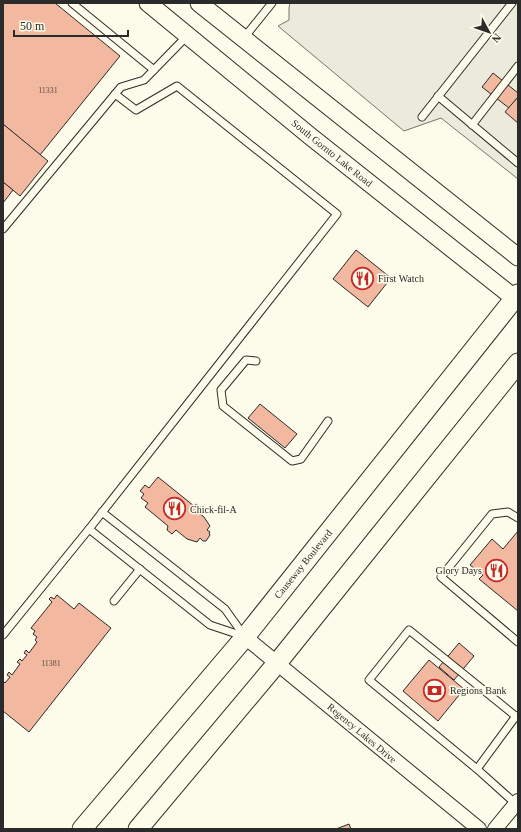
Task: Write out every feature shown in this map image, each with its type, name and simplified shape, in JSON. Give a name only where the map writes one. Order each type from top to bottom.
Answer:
[{"type":"main road","name":"Causeway Boulevard","points":[[82,829],[245,637],[517,298]]},
{"type":"main road","points":[[138,829],[278,662],[518,363]]},
{"type":"street","name":"South Gornto Lake Road","points":[[148,3],[310,136],[517,298]]},
{"type":"street","points":[[199,3],[518,257]]},
{"type":"street","name":"Regency Lakes Drive","points":[[245,637],[278,662],[479,829]]},
{"type":"street","points":[[495,829],[517,802]]},
{"type":"lane","points":[[72,3],[154,70]]},
{"type":"lane","points":[[243,38],[272,3]]},
{"type":"lane","points":[[422,117],[512,3]]},
{"type":"lane","points":[[3,229],[120,87],[144,80],[187,36]]},
{"type":"lane","points":[[472,125],[518,66]]},
{"type":"lane","points":[[3,635],[89,529],[337,214],[177,86],[136,110],[115,94]]},
{"type":"lane","points":[[438,96],[518,163]]},
{"type":"lane","points":[[256,361],[246,360],[221,390],[223,406],[292,461],[301,459],[328,421]]},
{"type":"lane","points":[[102,512],[225,609],[245,637]]},
{"type":"lane","points":[[518,518],[508,512],[492,514],[441,577],[518,642]]},
{"type":"lane","points":[[89,529],[210,625],[245,637]]},
{"type":"lane","points":[[114,601],[140,569]]},
{"type":"lane","points":[[477,769],[517,717],[410,630],[369,680],[517,802]]},
{"type":"shaded area","points":[[290,3],[518,3],[518,179],[441,118],[404,131],[278,26],[289,20]]},
{"type":"building","points":[[3,3],[55,3],[120,56],[40,155],[3,124]]},
{"type":"building","points":[[493,73],[518,93],[518,97],[509,108],[482,87]]},
{"type":"building","points":[[518,97],[518,123],[505,112]]},
{"type":"building","points":[[3,124],[48,161],[20,196],[3,182]]},
{"type":"building","points":[[3,182],[13,190],[3,203]]},
{"type":"building","name":"First Watch","points":[[356,250],[391,278],[368,307],[333,279]]},
{"type":"building","points":[[260,404],[297,434],[285,448],[248,418]]},
{"type":"building","name":"Chick-fil-A","points":[[158,477],[194,506],[196,504],[202,508],[199,513],[204,517],[210,526],[207,530],[210,532],[210,535],[206,541],[203,541],[200,538],[197,542],[187,539],[176,530],[172,534],[167,530],[168,526],[145,507],[148,503],[141,498],[144,494],[140,491],[145,485],[149,488]]},
{"type":"building","name":"Glory Days","points":[[518,531],[518,611],[479,579],[483,575],[470,565],[492,539],[503,549]]},
{"type":"building","points":[[57,595],[74,609],[79,603],[111,628],[29,732],[3,711],[3,681],[5,683],[10,677],[7,675],[9,672],[12,675],[20,664],[17,662],[20,659],[22,661],[27,655],[24,653],[26,650],[29,653],[37,642],[35,640],[37,637],[33,634],[35,631],[31,628],[52,602],[49,599],[51,597],[54,599]]},
{"type":"building","points":[[459,643],[474,656],[454,680],[439,667]]},
{"type":"building","name":"Regions Bank","points":[[429,660],[464,689],[438,721],[403,691]]},
{"type":"building","points":[[349,824],[351,829],[336,829]]},
{"type":"place","name":"First Watch","points":[[362,278]]},
{"type":"place","name":"Chick-fil-A","points":[[174,509]]},
{"type":"place","name":"Glory Days","points":[[497,570]]},
{"type":"place","name":"Regions Bank","points":[[434,690]]}]
